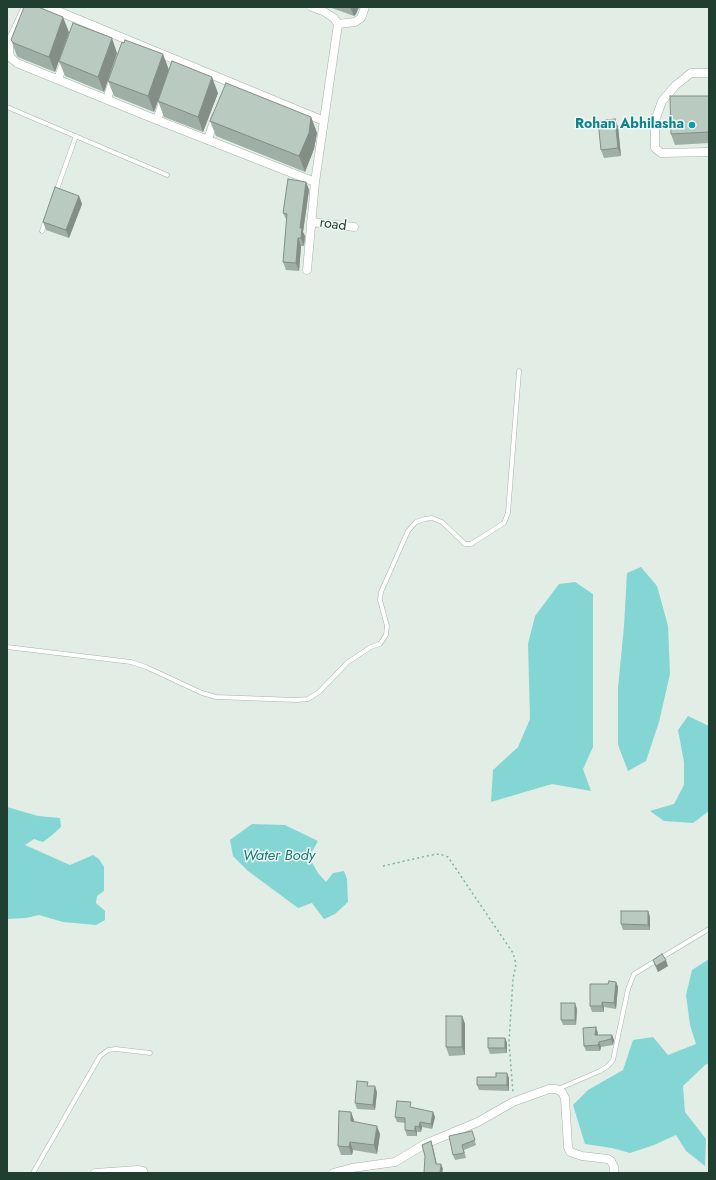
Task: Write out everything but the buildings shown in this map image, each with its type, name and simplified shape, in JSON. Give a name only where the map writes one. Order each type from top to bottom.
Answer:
[{"type":"street","points":[[26,7],[9,43],[10,57],[17,63],[315,182]]},
{"type":"street","points":[[48,7],[78,24],[227,85],[324,121]]},
{"type":"street","points":[[307,270],[315,182],[338,24],[334,18],[323,11],[312,7]]},
{"type":"street","points":[[338,24],[355,22],[361,18],[365,7]]},
{"type":"street","points":[[58,79],[69,50]]},
{"type":"street","points":[[107,99],[118,69]]},
{"type":"street","points":[[709,73],[691,74],[676,85],[662,101],[655,121],[655,148],[661,153],[709,152]]},
{"type":"street","points":[[157,120],[167,90]]},
{"type":"street","points":[[208,140],[218,110]]},
{"type":"street","name":"road","points":[[311,222],[354,227]]},
{"type":"street","points":[[333,1173],[352,1168],[395,1162],[425,1144],[478,1122],[513,1102],[556,1089],[562,1092],[565,1098],[568,1147],[570,1152],[582,1156],[608,1159],[614,1167],[614,1173]]},
{"type":"street","points":[[95,1173],[138,1170],[143,1171],[144,1173]]},
{"type":"lane","points":[[7,107],[167,175]]},
{"type":"lane","points":[[55,195],[76,136]]},
{"type":"lane","points":[[42,231],[47,217]]},
{"type":"lane","points":[[7,647],[131,662],[146,666],[202,693],[216,697],[296,700],[308,699],[319,692],[348,662],[371,647],[380,644],[386,635],[387,626],[380,600],[381,592],[408,531],[416,522],[432,518],[442,522],[465,544],[471,544],[504,523],[508,513],[519,371]]},
{"type":"lane","points":[[556,1089],[600,1071],[608,1066],[613,1060],[628,989],[634,974],[709,929]]},
{"type":"lane","points":[[33,1173],[100,1056],[108,1050],[116,1049],[150,1053]]},
{"type":"path","points":[[383,866],[431,855],[440,854],[448,857],[513,953],[516,964],[513,979],[509,1042],[513,1102]]},
{"type":"water","points":[[641,567],[657,586],[668,626],[670,674],[659,722],[646,761],[628,771],[618,745],[618,688],[627,573]]},
{"type":"water","points":[[575,582],[593,594],[593,747],[583,769],[591,791],[552,784],[491,802],[493,770],[518,747],[530,719],[528,644],[535,616],[559,584]]},
{"type":"water","points":[[688,716],[709,726],[709,811],[693,823],[664,821],[650,811],[674,804],[684,785],[684,762],[678,730]]},
{"type":"water","points":[[7,807],[38,816],[60,818],[61,827],[51,836],[43,842],[34,839],[25,845],[70,865],[93,855],[99,859],[104,867],[104,891],[97,896],[96,903],[105,911],[105,920],[96,925],[63,922],[39,915],[26,918],[7,919]]},
{"type":"water","name":"Water Body","points":[[252,824],[285,825],[318,841],[309,857],[318,873],[326,882],[333,873],[344,871],[347,879],[348,902],[335,914],[324,919],[312,903],[298,908],[248,871],[233,856],[230,840]]},
{"type":"water","points":[[709,959],[709,1063],[683,1086],[685,1112],[706,1139],[705,1166],[686,1151],[676,1135],[654,1145],[630,1153],[612,1148],[585,1144],[573,1105],[588,1090],[623,1070],[633,1040],[653,1037],[668,1055],[696,1044],[690,1025],[686,995],[692,970]]},
{"type":"place","name":"Rohan Abhilasha","points":[[692,125]]}]
